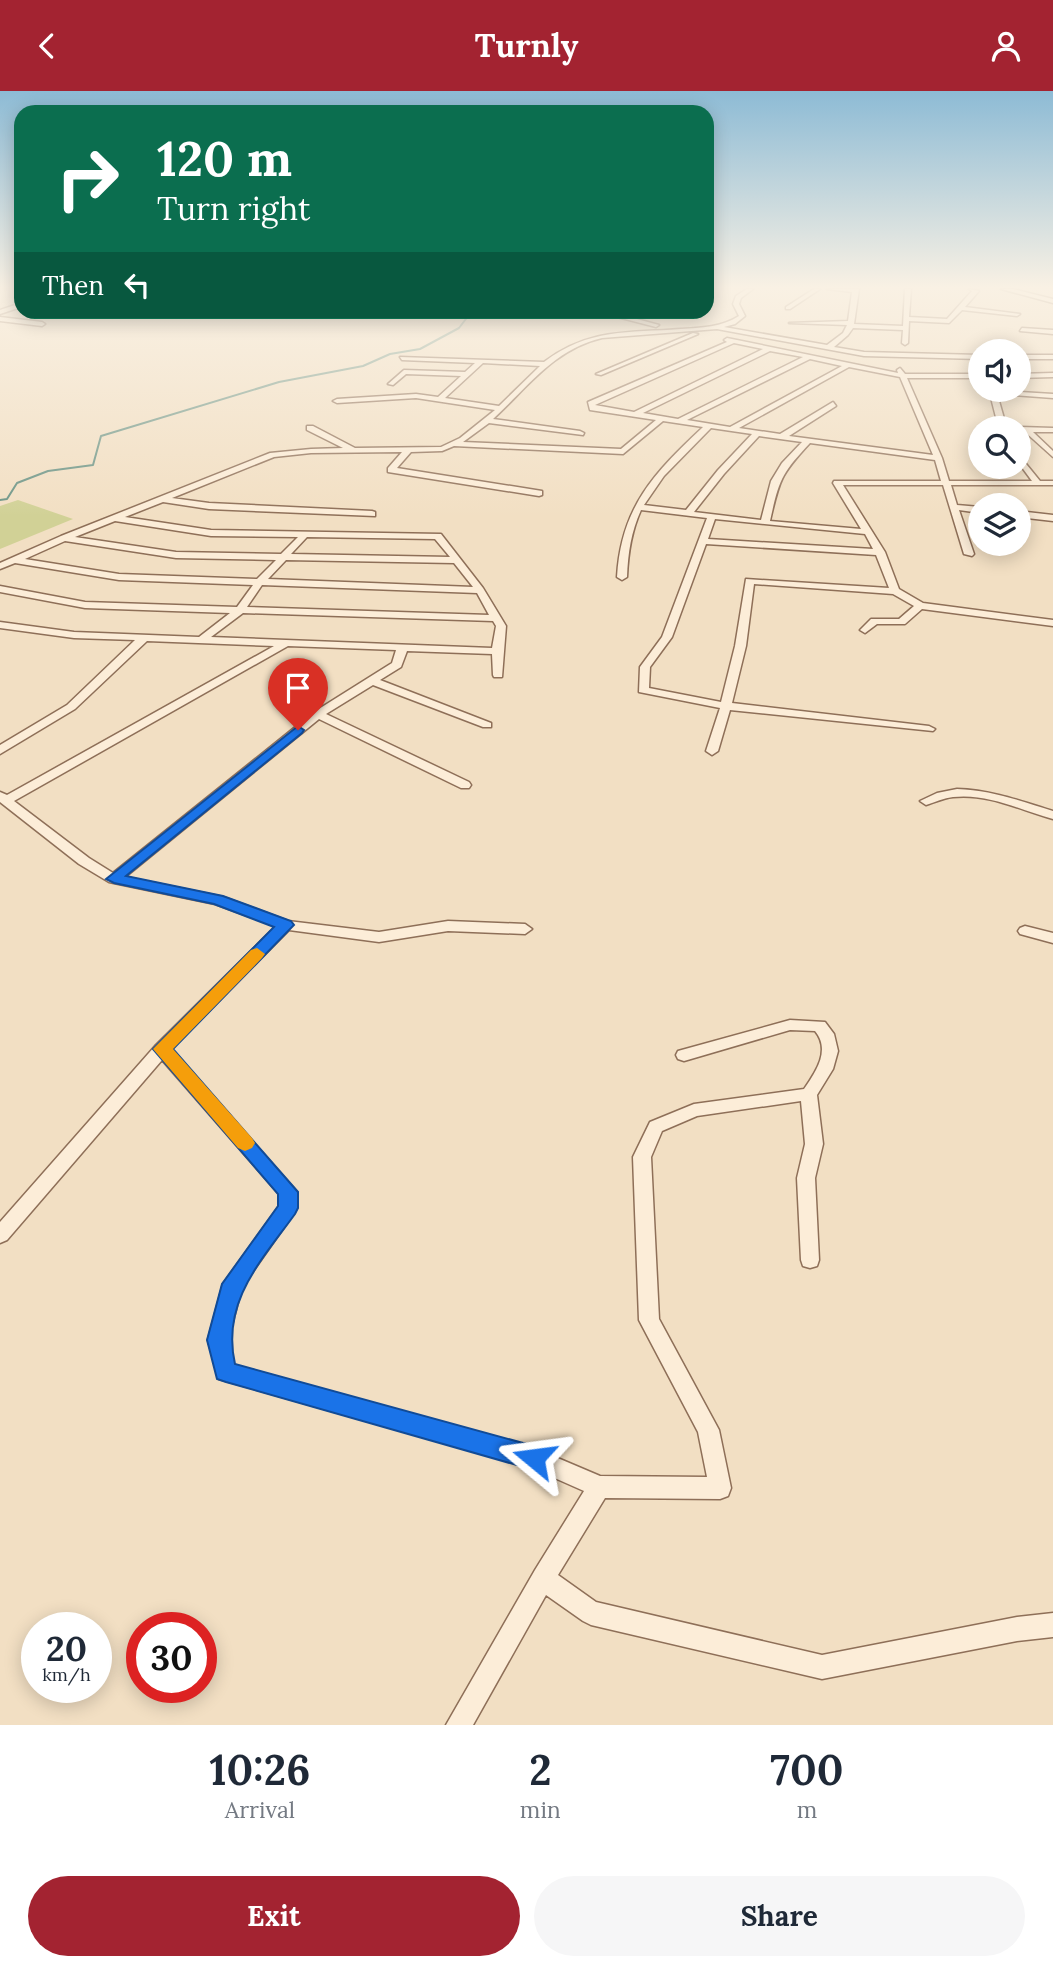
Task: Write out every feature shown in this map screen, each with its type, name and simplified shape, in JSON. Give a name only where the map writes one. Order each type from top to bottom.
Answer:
[{"type":"street","points":[[440,399],[477,365]]},
{"type":"street","points":[[456,445],[488,421],[546,365]]},
{"type":"street","points":[[599,373],[617,365]]},
{"type":"street","points":[[679,365],[591,404],[593,408],[938,458]]},
{"type":"street","points":[[636,414],[736,365]]},
{"type":"street","points":[[681,420],[790,365]]},
{"type":"street","points":[[733,428],[848,365]]},
{"type":"street","points":[[849,365],[903,376],[968,376]]},
{"type":"street","points":[[897,365],[938,458],[968,551]]},
{"type":"street","points":[[391,384],[404,372],[467,375]]},
{"type":"street","points":[[1031,375],[1053,376]]},
{"type":"street","points":[[1031,394],[1053,396]]},
{"type":"street","points":[[337,401],[416,396],[501,409]]},
{"type":"street","points":[[781,437],[833,404]]},
{"type":"street","points":[[0,566],[160,499],[273,456],[311,451],[442,449],[456,445],[623,452],[662,418]]},
{"type":"street","points":[[488,421],[580,433]]},
{"type":"street","points":[[622,577],[624,535],[638,507],[665,465],[709,425]]},
{"type":"street","points":[[310,428],[356,452]]},
{"type":"street","points":[[1031,429],[1053,430]]},
{"type":"street","points":[[688,514],[721,472],[758,432]]},
{"type":"street","points":[[1031,437],[1053,455]]},
{"type":"street","points":[[765,523],[775,481],[785,465],[808,441]]},
{"type":"street","points":[[408,450],[391,470],[539,493]]},
{"type":"street","points":[[1031,474],[1038,483]]},
{"type":"street","points":[[895,591],[880,552],[837,483],[1053,483]]},
{"type":"street","points":[[160,499],[209,506],[372,515]]},
{"type":"street","points":[[638,507],[765,523],[868,532]]},
{"type":"street","points":[[954,507],[968,509]]},
{"type":"street","points":[[1031,515],[1053,518]]},
{"type":"street","points":[[712,517],[667,637],[645,667],[643,690],[727,706],[929,729]]},
{"type":"street","points":[[113,518],[211,533],[438,536],[480,590],[501,626],[497,651],[498,675]]},
{"type":"street","points":[[203,638],[239,611],[259,583],[305,534]]},
{"type":"street","points":[[64,538],[176,555],[457,560]]},
{"type":"street","points":[[702,541],[880,552]]},
{"type":"street","points":[[14,560],[119,577],[480,590]]},
{"type":"street","points":[[712,751],[727,706],[746,623],[749,581],[895,591],[920,606],[1053,623]]},
{"type":"street","points":[[0,589],[85,605],[497,618]]},
{"type":"street","points":[[865,630],[875,621],[901,622],[920,606]]},
{"type":"street","points":[[0,625],[74,635],[497,651]]},
{"type":"street","points":[[0,750],[71,707],[145,637]]},
{"type":"street","points":[[286,643],[3,798],[84,861],[114,879],[218,899],[285,925],[379,937],[448,926],[525,929]]},
{"type":"street","points":[[114,879],[318,714],[397,665],[402,649]]},
{"type":"street","points":[[373,681],[486,725]]},
{"type":"street","points":[[318,714],[465,785]]},
{"type":"street","points":[[926,801],[942,793],[976,794],[1053,815]]},
{"type":"street","points":[[0,1235],[162,1049],[285,925]]},
{"type":"street","points":[[1025,931],[1053,938]]},
{"type":"street","points":[[684,1055],[790,1025],[818,1026],[828,1034],[831,1048],[824,1072],[809,1094],[814,1144],[806,1178],[810,1260]]},
{"type":"street","points":[[162,1049],[288,1192],[288,1208],[233,1284],[218,1340],[226,1372],[534,1458],[599,1487],[720,1488],[708,1430],[649,1320],[642,1157],[656,1127],[694,1109],[809,1094]]},
{"type":"street","points":[[459,1725],[543,1578],[599,1487]]},
{"type":"street","points":[[543,1578],[591,1613],[822,1667],[1017,1629],[1053,1625]]},
{"type":"green space","points":[[18,500],[73,519],[0,549],[0,506]]},
{"type":"waterway","points":[[0,500],[7,499],[17,483],[48,471],[93,465],[101,436],[279,382],[365,365]]},
{"type":"slow traffic","points":[[245,1143],[162,1049],[257,954]]},
{"type":"route","points":[[298,730],[114,879],[218,899],[285,925],[162,1049],[288,1192],[288,1208],[233,1284],[218,1340],[226,1372],[534,1458]]}]
